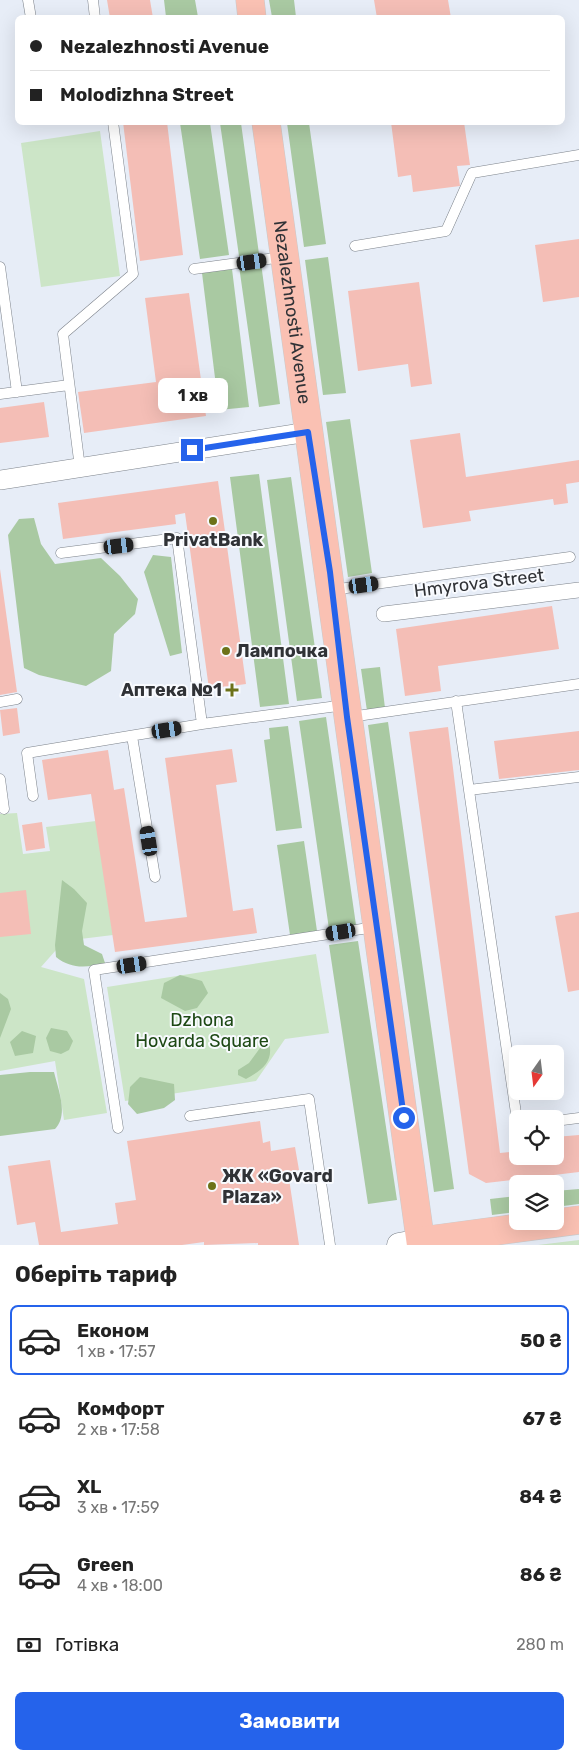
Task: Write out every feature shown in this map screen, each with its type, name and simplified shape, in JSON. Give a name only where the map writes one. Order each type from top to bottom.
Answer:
[{"type":"main road","points":[[250,0],[252,15]]},
{"type":"main road","name":"Nezalezhnosti Avenue","points":[[266,125],[308,432],[332,590],[346,711],[376,927],[414,1244]]},
{"type":"main road","points":[[414,1244],[579,1220]]},
{"type":"street","points":[[0,480],[308,432]]},
{"type":"street","name":"Hmyrova Street","points":[[384,614],[579,590]]},
{"type":"lane","points":[[28,0],[30,15]]},
{"type":"lane","points":[[93,0],[95,15]]},
{"type":"lane","points":[[80,468],[63,334],[133,274],[113,125]]},
{"type":"lane","points":[[355,246],[446,231],[472,174],[579,155]]},
{"type":"lane","points":[[194,270],[284,257]]},
{"type":"lane","points":[[0,267],[16,392]]},
{"type":"lane","points":[[0,394],[69,385]]},
{"type":"lane","points":[[61,553],[178,538],[202,724]]},
{"type":"lane","points":[[332,590],[570,557]]},
{"type":"lane","points":[[33,796],[27,753],[202,724],[456,701],[579,684]]},
{"type":"lane","points":[[0,702],[18,699]]},
{"type":"lane","points":[[456,701],[516,1110]]},
{"type":"lane","points":[[132,736],[155,877]]},
{"type":"lane","points":[[469,790],[579,777]]},
{"type":"lane","points":[[0,779],[4,809]]},
{"type":"lane","points":[[118,1128],[94,970],[376,927]]},
{"type":"lane","points":[[190,1116],[309,1099],[330,1245]]},
{"type":"lane","points":[[564,1120],[579,1118]]},
{"type":"green space","points":[[164,0],[195,0],[198,15],[166,15]]},
{"type":"green space","points":[[269,0],[294,0],[296,15],[272,15]]},
{"type":"green space","points":[[180,125],[210,125],[229,255],[200,259]]},
{"type":"green space","points":[[220,125],[241,125],[259,254],[239,256]]},
{"type":"green space","points":[[287,125],[309,125],[326,244],[304,247]]},
{"type":"green space","points":[[100,131],[120,276],[41,287],[21,143]]},
{"type":"green space","points":[[328,257],[346,393],[323,395],[305,260]]},
{"type":"green space","points":[[261,263],[280,404],[259,407],[239,266]]},
{"type":"green space","points":[[232,269],[249,407],[219,410],[202,273]]},
{"type":"green space","points":[[350,419],[372,573],[348,577],[326,422]]},
{"type":"green space","points":[[259,474],[289,704],[260,707],[230,477]]},
{"type":"green space","points":[[291,477],[322,698],[297,701],[267,480]]},
{"type":"green space","points":[[34,518],[41,544],[55,564],[101,558],[120,576],[138,599],[135,614],[114,634],[111,671],[86,686],[39,675],[24,668],[8,535],[19,519]]},
{"type":"green space","points":[[153,555],[171,557],[182,653],[170,656],[144,572]]},
{"type":"green space","points":[[380,667],[385,708],[367,711],[361,669]]},
{"type":"green space","points":[[326,717],[356,925],[329,929],[299,721]]},
{"type":"green space","points":[[388,722],[454,1189],[434,1192],[368,725]]},
{"type":"green space","points":[[288,726],[302,828],[276,831],[264,740],[270,739],[269,728]]},
{"type":"green space","points":[[17,813],[23,854],[50,851],[46,827],[96,821],[113,935],[64,941],[41,967],[84,979],[107,1113],[64,1120],[55,1061],[0,1071],[0,814]]},
{"type":"green space","points":[[304,841],[317,931],[290,935],[277,845]]},
{"type":"green space","points":[[62,880],[74,889],[87,903],[82,931],[84,945],[102,954],[105,963],[79,966],[67,964],[56,957],[55,945]]},
{"type":"green space","points":[[358,941],[397,1200],[368,1204],[329,945]]},
{"type":"green space","name":"Dzhona Hovarda Square","points":[[316,954],[329,1033],[285,1039],[256,1081],[125,1101],[107,987]]},
{"type":"green space","points":[[180,975],[202,981],[208,993],[197,1008],[185,1011],[161,998],[164,983]]},
{"type":"green space","points":[[0,993],[8,999],[11,1009],[0,1038]]},
{"type":"green space","points":[[51,1028],[67,1031],[73,1041],[69,1050],[61,1054],[50,1051],[46,1038]]},
{"type":"green space","points":[[22,1031],[36,1036],[33,1053],[15,1056],[10,1042]]},
{"type":"green space","points":[[265,1041],[269,1042],[270,1055],[262,1069],[246,1079],[238,1075],[238,1070],[249,1063]]},
{"type":"green space","points":[[54,1072],[62,1109],[59,1123],[55,1129],[0,1136],[0,1075]]},
{"type":"green space","points":[[140,1077],[174,1084],[175,1100],[164,1108],[137,1114],[128,1104],[130,1087]]},
{"type":"green space","points":[[579,1189],[579,1204],[564,1206],[564,1190]]},
{"type":"green space","points":[[509,1197],[509,1213],[492,1215],[490,1199]]},
{"type":"green space","points":[[579,1240],[579,1245],[538,1245]]},
{"type":"building","points":[[107,0],[150,0],[152,15],[110,15]]},
{"type":"building","points":[[374,0],[448,0],[450,15],[376,15]]},
{"type":"building","points":[[123,125],[167,125],[183,255],[140,261]]},
{"type":"building","points":[[391,125],[464,125],[470,165],[457,166],[460,186],[413,192],[411,175],[398,177]]},
{"type":"building","points":[[579,239],[579,297],[543,302],[535,245]]},
{"type":"building","points":[[419,282],[432,384],[411,387],[408,364],[358,371],[348,291]]},
{"type":"building","points":[[189,293],[206,416],[84,433],[78,392],[156,382],[145,298]]},
{"type":"building","points":[[44,402],[49,437],[0,443],[0,408]]},
{"type":"building","points":[[460,433],[466,477],[579,460],[579,482],[566,484],[568,503],[554,505],[553,499],[469,511],[471,521],[423,528],[410,440]]},
{"type":"building","points":[[218,481],[246,684],[209,689],[185,513],[175,515],[176,524],[63,539],[58,503]]},
{"type":"building","points":[[0,569],[17,692],[0,695]]},
{"type":"building","points":[[552,606],[559,649],[438,666],[441,691],[405,696],[396,629]]},
{"type":"building","points":[[17,708],[20,733],[3,736],[0,710]]},
{"type":"building","points":[[448,727],[500,1153],[509,1152],[509,1165],[564,1165],[564,1136],[579,1135],[579,1172],[554,1175],[509,1175],[509,1180],[486,1183],[469,1174],[409,732]]},
{"type":"building","points":[[579,731],[579,770],[499,779],[494,741]]},
{"type":"building","points":[[232,749],[237,782],[216,785],[233,911],[253,908],[257,933],[115,952],[91,794],[48,800],[42,760],[108,750],[114,790],[124,788],[145,922],[187,917],[165,758]]},
{"type":"building","points":[[42,822],[45,848],[26,851],[22,825]]},
{"type":"building","points":[[26,890],[31,934],[0,937],[0,893]]},
{"type":"building","points":[[579,912],[579,990],[568,992],[555,916]]},
{"type":"building","name":"ЖК «Govard Plaza»","points":[[260,1121],[263,1143],[270,1141],[271,1151],[295,1147],[299,1170],[288,1172],[299,1245],[258,1245],[258,1243],[204,1245],[204,1242],[182,1245],[39,1245],[35,1222],[17,1225],[8,1166],[50,1160],[61,1232],[118,1224],[115,1203],[136,1200],[127,1141]]},
{"type":"place","name":"PrivatBank","points":[[213,521]]},
{"type":"place","name":"Лампочка","points":[[226,651]]},
{"type":"place","name":"Аптека №1","points":[[232,690]]},
{"type":"place","name":"ЖК «Govard Plaza»","points":[[212,1186]]},
{"type":"route","points":[[192,450],[308,432],[330,572],[347,717],[404,1118]]}]
